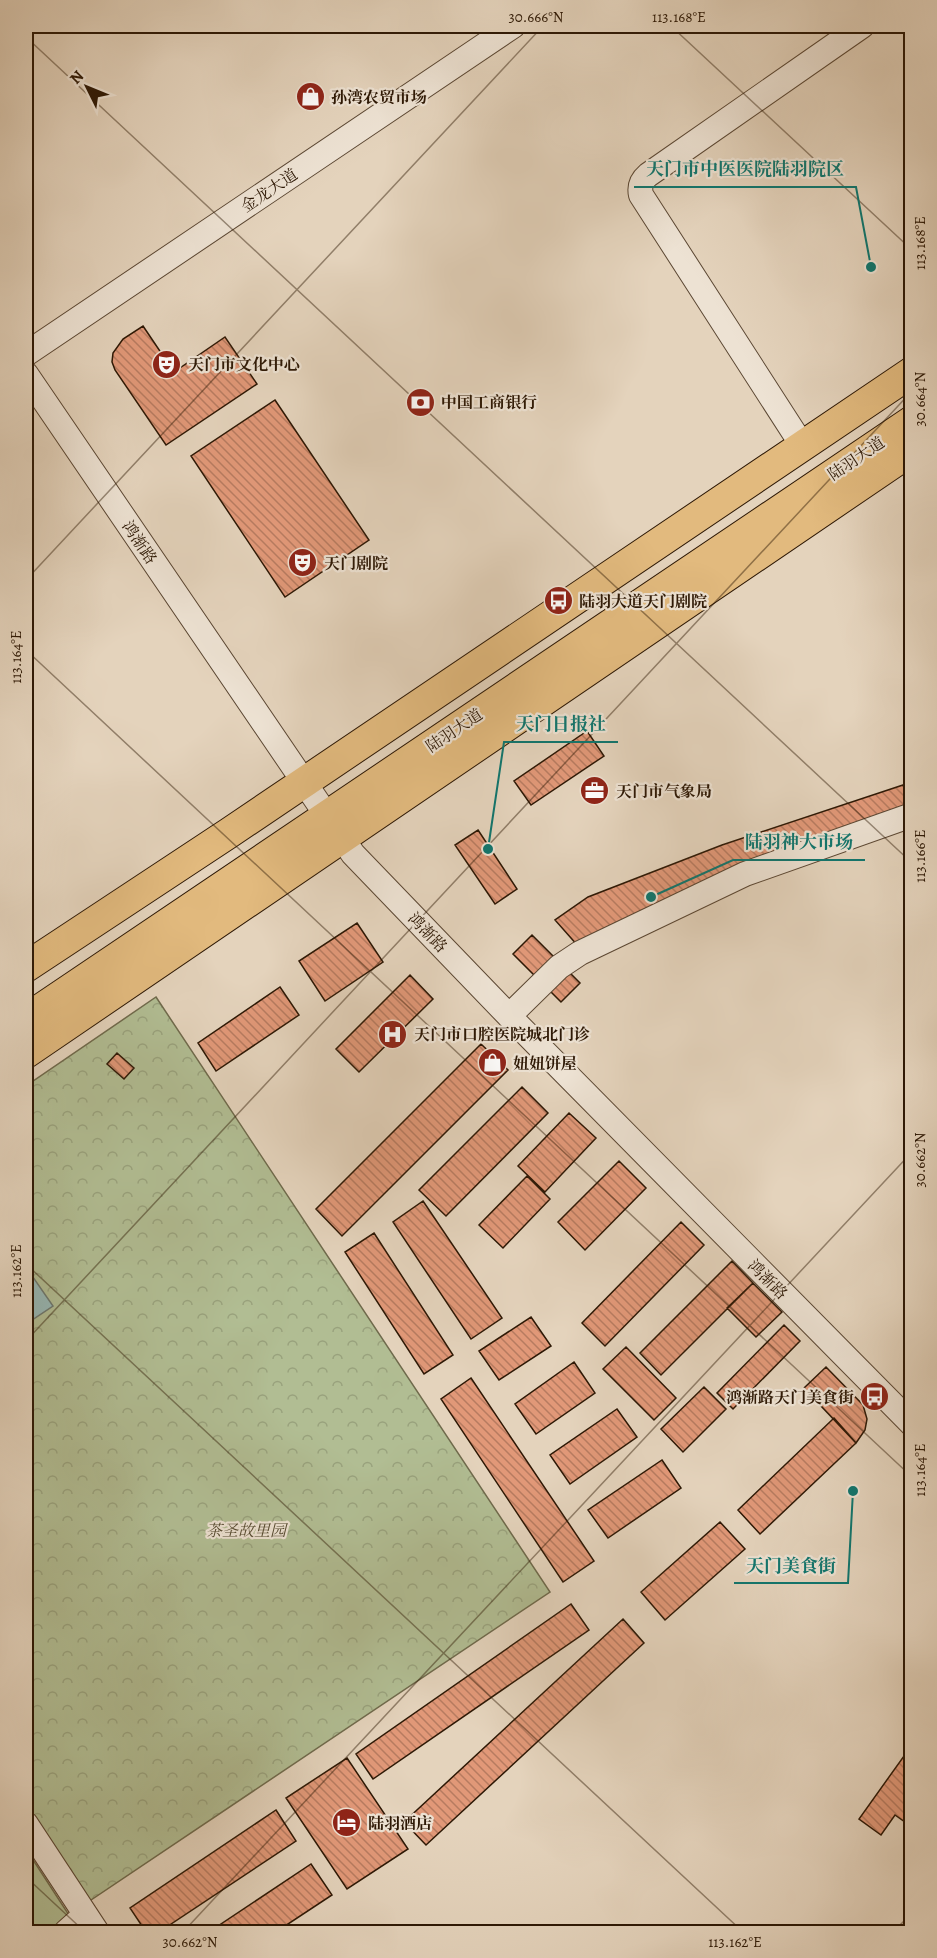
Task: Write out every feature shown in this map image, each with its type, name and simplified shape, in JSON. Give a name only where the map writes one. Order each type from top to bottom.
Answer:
[{"type":"main road","points":[[26,1053],[289,874],[322,810],[802,445],[912,372]]},
{"type":"main road","name":"陆羽大道","points":[[26,1019],[322,810],[912,404]]},
{"type":"main road","name":"陆羽大道","points":[[26,1001],[322,810],[912,421]]},
{"type":"main road","points":[[26,967],[229,833],[322,810],[912,450]]},
{"type":"street","name":"金龙大道","points":[[26,354],[513,26]]},
{"type":"street","points":[[802,445],[639,190],[641,181],[648,175],[862,26]]},
{"type":"street","name":"鸿渐路","points":[[26,374],[322,810],[366,869],[912,1424]]},
{"type":"street","points":[[509,1016],[559,967],[580,953],[745,874],[912,815]]},
{"type":"street","points":[[26,1824],[91,1924],[66,1932]]},
{"type":"green space","name":"茶圣故里园","points":[[156,997],[550,1592],[88,1902],[26,1807],[26,1086]]},
{"type":"green space","points":[[26,1849],[80,1932],[26,1932]]},
{"type":"water","points":[[26,1267],[53,1306],[26,1324]]},
{"type":"building","points":[[143,326],[174,372],[225,337],[257,384],[166,445],[115,370],[112,362],[113,353],[123,339]]},
{"type":"building","points":[[275,400],[369,540],[285,597],[191,456]]},
{"type":"building","points":[[587,731],[604,756],[531,805],[514,781]]},
{"type":"building","points":[[903,785],[911,806],[579,947],[555,920],[588,897],[722,845]]},
{"type":"building","points":[[478,830],[517,889],[495,904],[455,845]]},
{"type":"building","points":[[357,923],[383,962],[325,1001],[299,961]]},
{"type":"building","points":[[532,935],[580,983],[561,1002],[513,954]]},
{"type":"building","points":[[410,975],[433,999],[359,1072],[336,1049]]},
{"type":"building","points":[[280,987],[299,1015],[216,1071],[198,1043]]},
{"type":"building","points":[[481,1044],[508,1070],[342,1236],[316,1209]]},
{"type":"building","points":[[117,1053],[134,1068],[124,1079],[107,1064]]},
{"type":"building","points":[[522,1087],[548,1113],[446,1216],[419,1190]]},
{"type":"building","points":[[569,1113],[596,1138],[545,1192],[518,1166]]},
{"type":"building","points":[[619,1161],[646,1188],[585,1250],[558,1222]]},
{"type":"building","points":[[527,1176],[550,1199],[503,1248],[479,1225]]},
{"type":"building","points":[[423,1201],[502,1318],[471,1339],[393,1222]]},
{"type":"building","points":[[681,1222],[704,1245],[605,1346],[582,1323]]},
{"type":"building","points":[[374,1233],[453,1355],[424,1374],[345,1252]]},
{"type":"building","points":[[732,1261],[753,1283],[661,1375],[640,1353]]},
{"type":"building","points":[[753,1283],[782,1312],[756,1337],[727,1308]]},
{"type":"building","points":[[531,1317],[551,1346],[499,1380],[479,1351]]},
{"type":"building","points":[[784,1325],[800,1341],[733,1409],[717,1393]]},
{"type":"building","points":[[626,1347],[676,1398],[654,1420],[603,1369]]},
{"type":"building","points":[[574,1362],[595,1393],[536,1434],[515,1404]]},
{"type":"building","points":[[826,1367],[863,1405],[867,1419],[865,1430],[856,1443],[804,1388]]},
{"type":"building","points":[[471,1378],[594,1561],[563,1582],[441,1399]]},
{"type":"building","points":[[704,1387],[726,1409],[683,1452],[661,1429]]},
{"type":"building","points":[[617,1409],[637,1437],[570,1484],[550,1455]]},
{"type":"building","points":[[834,1418],[856,1443],[760,1534],[738,1510]]},
{"type":"building","points":[[662,1460],[681,1488],[608,1538],[588,1510]]},
{"type":"building","points":[[720,1522],[745,1549],[665,1620],[641,1592]]},
{"type":"building","points":[[571,1604],[589,1630],[373,1779],[356,1754]]},
{"type":"building","points":[[623,1619],[644,1643],[426,1845],[404,1822]]},
{"type":"building","points":[[904,1756],[912,1762],[912,1827],[895,1815],[881,1835],[859,1819]]},
{"type":"building","name":"陆羽酒店","points":[[347,1758],[408,1849],[347,1889],[286,1798]]},
{"type":"building","points":[[276,1810],[296,1841],[159,1932],[146,1932],[130,1908]]},
{"type":"building","points":[[311,1864],[332,1895],[276,1932],[209,1932]]},
{"type":"place","name":"孙湾农贸市场","points":[[310,97]]},
{"type":"place","name":"天门市中医医院陆羽院区","points":[[871,267]]},
{"type":"place","name":"天门市文化中心","points":[[167,364]]},
{"type":"place","name":"中国工商银行","points":[[420,402]]},
{"type":"place","name":"天门剧院","points":[[303,563]]},
{"type":"place","name":"陆羽大道天门剧院","points":[[558,601]]},
{"type":"place","name":"天门市气象局","points":[[595,791]]},
{"type":"place","name":"天门日报社","points":[[488,849]]},
{"type":"place","name":"陆羽神大市场","points":[[651,897]]},
{"type":"place","name":"天门市口腔医院城北门诊","points":[[393,1034]]},
{"type":"place","name":"妞妞饼屋","points":[[492,1063]]},
{"type":"place","name":"鸿渐路天门美食街","points":[[875,1397]]},
{"type":"place","name":"天门美食街","points":[[853,1491]]},
{"type":"place","name":"陆羽酒店","points":[[347,1823]]}]
